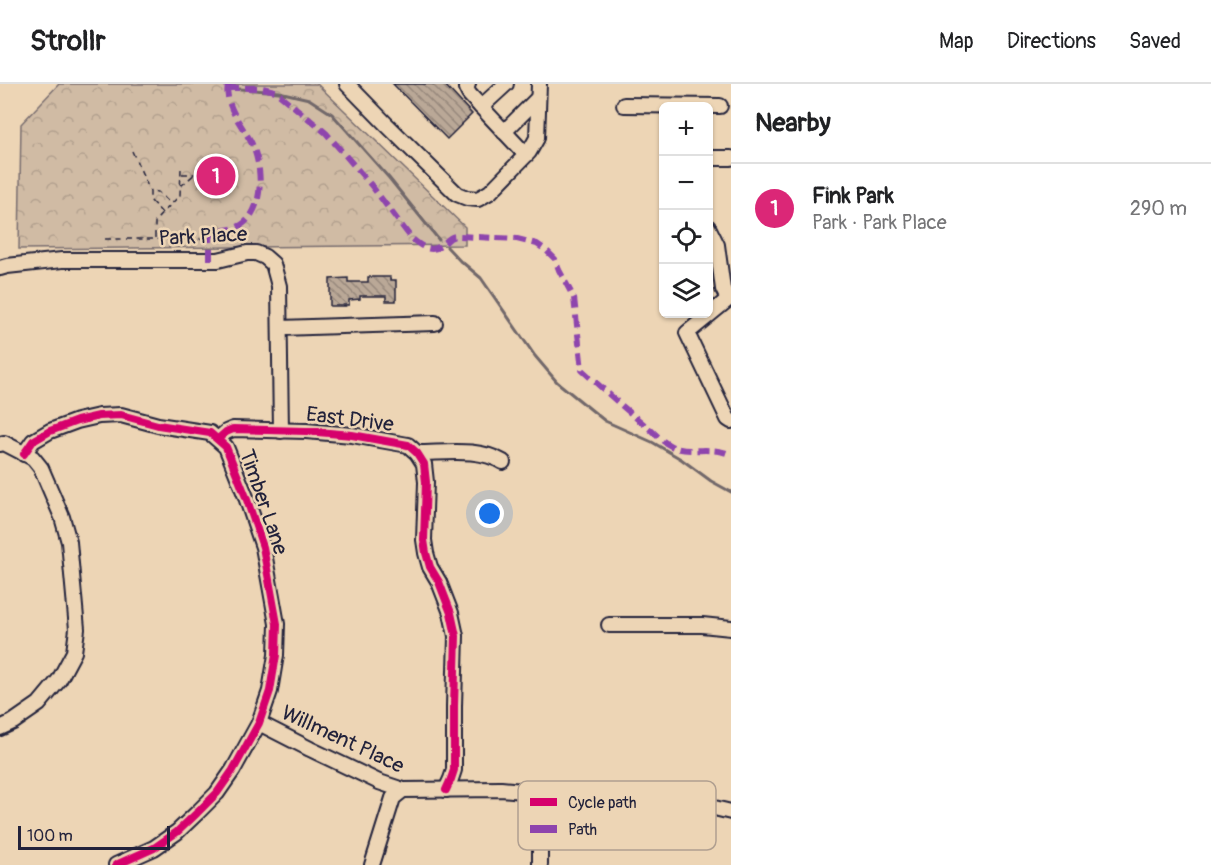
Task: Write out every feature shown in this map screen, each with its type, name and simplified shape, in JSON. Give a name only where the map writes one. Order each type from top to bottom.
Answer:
[{"type":"street","points":[[347,84],[457,194],[466,198],[478,199],[490,192],[526,155],[537,138],[539,84]]},
{"type":"street","points":[[468,84],[466,88],[469,94],[526,155]]},
{"type":"street","points":[[481,107],[506,84]]},
{"type":"street","points":[[504,132],[538,98]]},
{"type":"street","points":[[624,105],[720,106]]},
{"type":"street","points":[[713,159],[731,158]]},
{"type":"street","points":[[713,237],[717,245],[723,289],[730,298],[687,333],[731,422]]},
{"type":"street","name":"Park Place","points":[[0,268],[62,260],[218,260],[247,253],[265,256],[273,264],[279,286],[281,430]]},
{"type":"street","points":[[280,328],[435,323]]},
{"type":"street","name":"Timber Lane","points":[[24,454],[33,441],[50,430],[99,417],[121,415],[158,425],[210,433],[226,447],[263,547],[277,624],[276,655],[270,691],[259,723],[217,794],[177,832],[154,848],[116,865]]},
{"type":"street","name":"East Drive","points":[[218,439],[233,429],[306,430],[389,441],[408,445],[417,453],[424,464],[426,553],[451,613],[456,636],[454,770],[446,790]]},
{"type":"street","points":[[0,444],[4,443],[33,459],[41,468],[62,517],[69,543],[77,629],[74,652],[59,680],[39,704],[0,728]]},
{"type":"street","points":[[417,453],[478,453],[494,456],[503,462]]},
{"type":"street","points":[[609,625],[702,625],[731,628]]},
{"type":"street","name":"Willment Place","points":[[259,723],[379,782],[403,790],[518,791]]},
{"type":"street","points":[[372,865],[393,798],[403,790]]},
{"type":"street","name":"Willment Place","points":[[716,808],[731,812]]},
{"type":"path","points":[[132,151],[150,191],[150,200],[162,213]]},
{"type":"path","points":[[155,239],[155,221],[180,195],[181,169]]},
{"type":"path","points":[[180,187],[196,173],[181,174]]},
{"type":"path","points":[[150,191],[158,192],[171,204]]},
{"type":"path","points":[[105,239],[210,239]]},
{"type":"green space","points":[[59,84],[317,84],[465,227],[465,245],[19,249],[21,124]]},
{"type":"building","points":[[393,84],[444,84],[472,114],[447,139]]},
{"type":"building","points":[[368,277],[390,277],[390,280],[396,280],[396,301],[386,301],[386,296],[360,296],[360,299],[349,300],[349,305],[330,306],[330,279],[348,278],[348,282],[368,282]]},
{"type":"waterway","points":[[240,89],[279,92],[309,99],[332,114],[389,178],[439,240]]},
{"type":"waterway","points":[[447,247],[481,278],[535,356],[557,382],[605,421],[652,442],[731,492]]},
{"type":"marked path","points":[[210,260],[210,238],[213,232],[244,223],[256,206],[259,195],[259,171],[254,149],[228,99],[228,84]]},
{"type":"marked path","points":[[227,88],[262,88],[275,91],[326,133],[371,185],[412,239],[422,246],[429,249],[437,248],[450,238],[458,236],[517,239],[537,244],[547,251],[555,259],[574,298],[582,370],[668,444],[678,449],[716,451],[731,455]]},
{"type":"cycle path","points":[[24,454],[33,441],[50,431],[99,416],[121,415],[158,425],[210,433],[226,447],[263,547],[277,624],[276,655],[270,691],[259,723],[233,770],[217,793],[197,813],[177,832],[154,848],[116,865]]},
{"type":"cycle path","points":[[218,439],[233,429],[306,431],[352,435],[408,445],[417,453],[424,464],[426,482],[424,540],[426,553],[451,613],[456,636],[454,770],[446,790]]},
{"type":"place","name":"Fink Park","points":[[216,176]]}]
